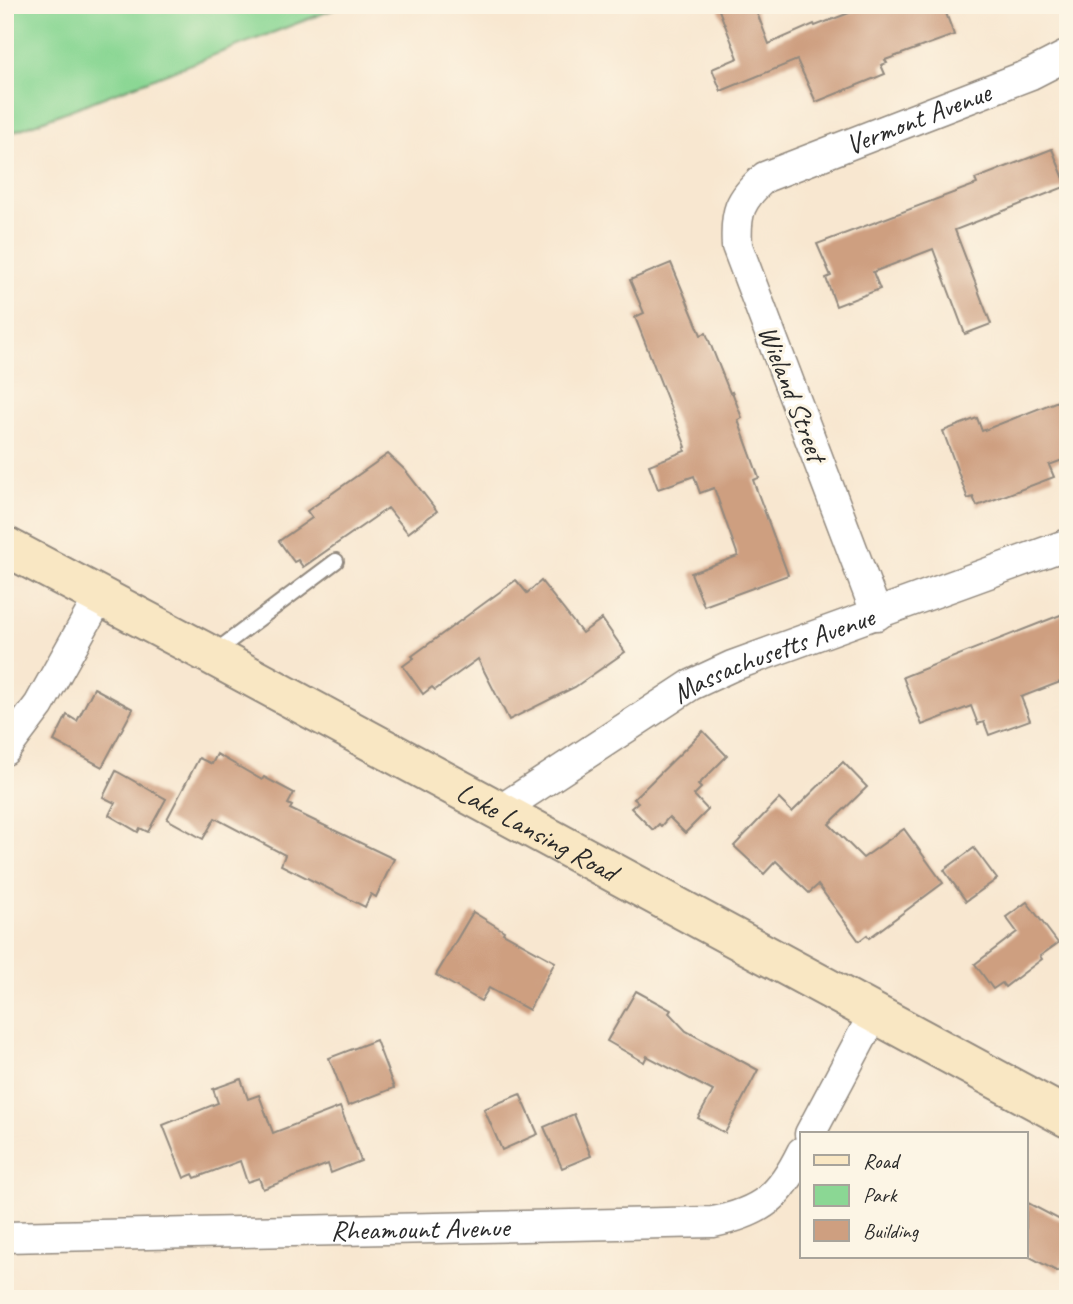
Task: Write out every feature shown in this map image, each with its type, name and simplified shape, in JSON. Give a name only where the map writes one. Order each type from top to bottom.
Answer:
[{"type":"main road","name":"Lake Lansing Road","points":[[5,546],[1068,1118]]},
{"type":"street","name":"Vermont Avenue","points":[[765,177],[1031,74],[1068,55]]},
{"type":"street","name":"Wieland Street","points":[[765,177],[747,193],[736,220],[737,246],[877,615]]},
{"type":"street","name":"Massachusetts Avenue","points":[[499,811],[691,685],[732,667],[1068,544]]},
{"type":"street","points":[[5,750],[39,705],[100,596]]},
{"type":"street","points":[[811,1132],[874,1014]]},
{"type":"street","name":"Rheamount Avenue","points":[[5,1237],[713,1222],[742,1216],[768,1201],[789,1178],[800,1156]]},
{"type":"lane","points":[[211,655],[336,561]]},
{"type":"green space","points":[[5,5],[345,5],[5,135]]},
{"type":"building","points":[[717,5],[754,5],[769,44],[814,24],[815,26],[870,5],[943,5],[954,35],[885,60],[887,63],[881,65],[885,74],[816,102],[797,60],[721,91],[712,69],[738,58]]},
{"type":"building","points":[[1052,149],[1067,186],[955,230],[991,324],[965,334],[933,249],[873,272],[880,289],[836,306],[826,278],[831,276],[817,244],[977,184],[975,179]]},
{"type":"building","points":[[671,263],[701,335],[706,333],[742,418],[738,420],[759,478],[753,480],[788,575],[704,606],[691,573],[738,556],[714,488],[700,493],[694,476],[658,489],[649,465],[685,451],[686,447],[635,317],[644,313],[630,280]]},
{"type":"building","points":[[1068,397],[1068,458],[1049,465],[1054,477],[977,506],[973,497],[968,499],[943,431],[977,418],[982,431]]},
{"type":"building","points":[[388,454],[405,470],[437,511],[408,533],[388,508],[303,567],[298,560],[294,562],[279,541],[312,518],[307,511]]},
{"type":"building","points":[[516,580],[527,593],[541,581],[582,633],[602,619],[625,652],[575,687],[509,720],[478,659],[435,690],[432,687],[423,694],[403,666],[414,658],[412,656]]},
{"type":"building","points":[[1068,612],[1068,679],[1021,697],[1030,720],[989,735],[984,722],[978,724],[971,706],[922,725],[903,677]]},
{"type":"building","points":[[94,688],[133,709],[102,767],[54,741],[67,715],[77,721]]},
{"type":"building","points":[[703,731],[727,756],[698,785],[701,788],[694,795],[708,810],[685,833],[669,817],[653,830],[631,808],[638,802],[634,799]]},
{"type":"building","points":[[217,754],[262,780],[264,777],[294,793],[288,804],[292,806],[290,809],[394,859],[376,897],[371,894],[365,907],[281,865],[285,855],[215,818],[203,839],[167,819],[199,758],[212,764]]},
{"type":"building","points":[[843,762],[867,787],[829,824],[863,858],[904,829],[943,883],[869,938],[867,935],[859,941],[818,885],[809,893],[776,861],[764,874],[734,846],[779,799],[792,812]]},
{"type":"building","points":[[116,771],[166,799],[148,832],[140,828],[138,832],[109,815],[115,803],[103,797]]},
{"type":"building","points":[[974,848],[997,879],[966,901],[944,870]]},
{"type":"building","points":[[1027,902],[1058,943],[1005,987],[1002,983],[993,989],[975,964],[1017,932],[1006,917]]},
{"type":"building","points":[[473,912],[504,931],[503,933],[555,962],[529,1010],[489,988],[481,1001],[436,975]]},
{"type":"building","points":[[636,991],[671,1010],[669,1013],[686,1031],[758,1070],[725,1133],[698,1118],[713,1091],[647,1056],[644,1062],[607,1041]]},
{"type":"building","points":[[376,1040],[394,1088],[348,1106],[329,1058]]},
{"type":"building","points":[[241,1079],[248,1099],[259,1095],[273,1133],[340,1107],[361,1161],[331,1173],[328,1164],[263,1189],[259,1178],[247,1182],[240,1161],[195,1178],[193,1174],[184,1178],[163,1125],[218,1103],[213,1089]]},
{"type":"building","points":[[520,1094],[538,1134],[502,1150],[484,1109]]},
{"type":"building","points":[[574,1114],[591,1156],[562,1168],[544,1127]]},
{"type":"building","points":[[1028,1203],[1068,1224],[1068,1253],[1058,1272],[1028,1256]]}]
